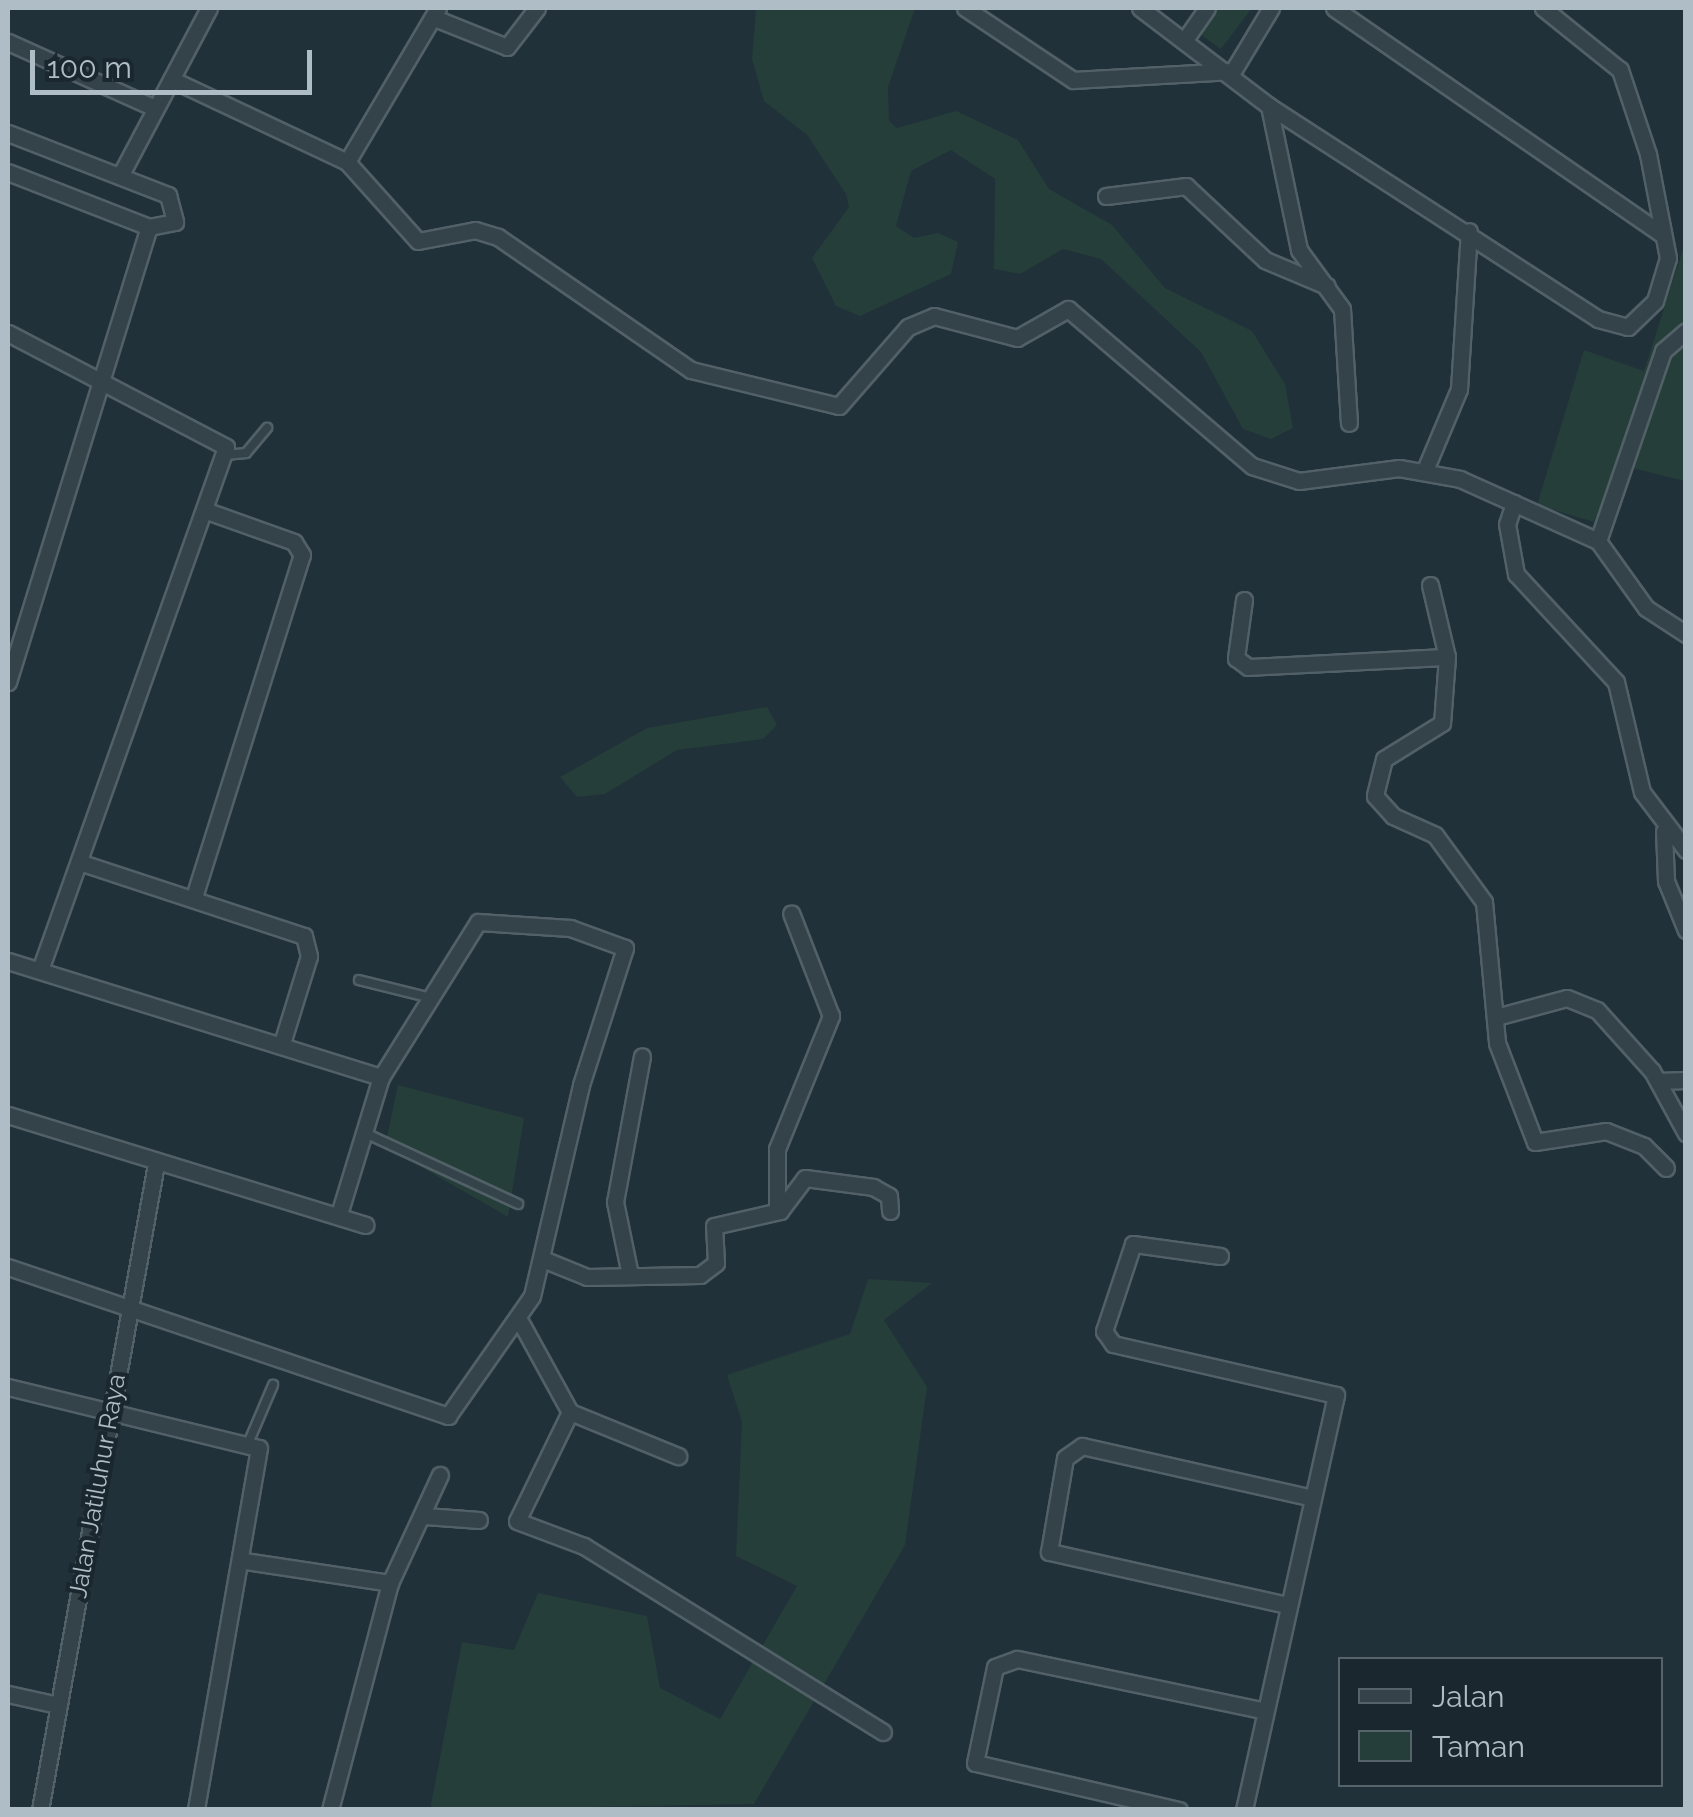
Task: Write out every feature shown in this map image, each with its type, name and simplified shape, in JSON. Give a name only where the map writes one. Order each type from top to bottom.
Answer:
[{"type":"street","points":[[120,176],[209,8]]},
{"type":"street","points":[[347,162],[438,13],[507,47],[536,8]]},
{"type":"street","points":[[965,8],[1073,80],[1232,71]]},
{"type":"street","points":[[1140,8],[1232,71],[1269,106],[1623,328],[1661,289],[1662,234],[1627,81],[1543,8]]},
{"type":"street","points":[[1184,41],[1208,8]]},
{"type":"street","points":[[1232,71],[1271,8]]},
{"type":"street","points":[[1334,8],[1662,234]]},
{"type":"street","points":[[8,42],[155,108]]},
{"type":"street","points":[[173,80],[347,162],[418,242],[486,232],[643,345],[741,386],[839,406],[897,335],[934,316],[1017,338],[1068,309],[1184,414],[1271,475],[1425,470],[1514,502],[1598,540],[1646,608],[1686,634]]},
{"type":"street","points":[[1269,106],[1299,250],[1331,287],[1347,340],[1349,423]]},
{"type":"street","points":[[8,133],[173,200],[170,230],[149,227],[8,172]]},
{"type":"street","points":[[1106,196],[1186,186],[1265,260],[1331,287]]},
{"type":"street","points":[[8,682],[106,379],[149,227]]},
{"type":"street","points":[[1425,470],[1459,389],[1469,231]]},
{"type":"street","points":[[1598,540],[1663,351],[1686,331]]},
{"type":"street","points":[[8,332],[218,437],[226,455],[40,970]]},
{"type":"street","points":[[1514,502],[1507,524],[1516,574],[1616,682],[1642,792],[1664,830],[1686,850]]},
{"type":"street","points":[[194,897],[302,555],[294,542],[206,511]]},
{"type":"street","points":[[1430,586],[1447,657],[1440,728],[1384,759],[1375,796],[1393,816],[1434,835],[1484,902],[1496,1017],[1509,1084],[1535,1142],[1606,1131],[1666,1168]]},
{"type":"street","points":[[1244,600],[1236,658],[1248,667],[1447,657]]},
{"type":"street","points":[[1664,830],[1666,881],[1686,930]]},
{"type":"street","points":[[79,862],[194,897],[308,941],[282,1042]]},
{"type":"street","points":[[777,1211],[778,1148],[832,1016],[791,913]]},
{"type":"street","points":[[8,1267],[442,1416],[521,1323],[545,1260],[577,1099],[625,948],[570,928],[478,922],[382,1077],[361,1132],[339,1214]]},
{"type":"street","points":[[8,961],[282,1042],[382,1077]]},
{"type":"street","points":[[1496,1017],[1579,1002],[1615,1026],[1658,1080],[1686,1133]]},
{"type":"street","points":[[630,1275],[614,1202],[642,1056]]},
{"type":"street","points":[[1658,1080],[1686,1080]]},
{"type":"street","points":[[8,1115],[156,1164],[339,1214],[366,1225]]},
{"type":"street","name":"Jalan Jatiluhur Raya","points":[[40,1810],[126,1305],[156,1164]]},
{"type":"street","points":[[545,1260],[587,1276],[710,1270],[714,1226],[777,1211],[805,1178],[872,1187],[889,1196],[890,1211]]},
{"type":"street","points":[[1220,1256],[1133,1244],[1104,1337],[1334,1392],[1244,1810]]},
{"type":"street","points":[[521,1323],[570,1412],[678,1456]]},
{"type":"street","points":[[8,1387],[112,1405],[250,1439],[261,1454],[245,1561],[196,1810]]},
{"type":"street","points":[[570,1412],[517,1521],[584,1546],[883,1732]]},
{"type":"street","points":[[1287,1605],[1047,1550],[1065,1458],[1082,1446],[1312,1498]]},
{"type":"street","points":[[330,1810],[390,1583],[425,1516],[440,1475]]},
{"type":"street","points":[[425,1516],[479,1520]]},
{"type":"street","points":[[245,1561],[390,1583]]},
{"type":"street","points":[[1179,1810],[975,1764],[995,1667],[1016,1659],[1266,1711]]},
{"type":"street","points":[[8,1694],[58,1705]]},
{"type":"lane","points":[[226,455],[246,453],[267,428]]},
{"type":"lane","points":[[359,980],[431,998]]},
{"type":"lane","points":[[361,1132],[518,1204]]},
{"type":"lane","points":[[250,1439],[273,1385]]},
{"type":"green space","points":[[756,8],[915,8],[888,87],[889,121],[897,128],[956,111],[1018,140],[1049,189],[1112,225],[1165,288],[1252,331],[1285,384],[1293,428],[1271,439],[1243,429],[1201,352],[1101,259],[1063,249],[1020,274],[994,269],[995,179],[951,150],[911,171],[896,226],[914,238],[938,233],[958,242],[951,274],[860,316],[836,306],[812,258],[849,207],[846,194],[807,135],[764,101],[752,59]]},
{"type":"green space","points":[[1216,8],[1252,8],[1221,49],[1197,32]]},
{"type":"green space","points":[[1685,243],[1685,481],[1616,464],[1594,522],[1537,505],[1584,350],[1644,371]]},
{"type":"green space","points":[[767,707],[777,725],[763,739],[677,750],[605,794],[577,797],[560,777],[647,728]]},
{"type":"green space","points":[[398,1085],[524,1118],[508,1217],[385,1146]]},
{"type":"green space","points":[[868,1279],[932,1283],[884,1320],[927,1387],[905,1545],[754,1804],[430,1810],[462,1642],[514,1650],[538,1593],[647,1616],[660,1688],[720,1719],[797,1586],[736,1556],[742,1422],[727,1375],[850,1334]]}]
